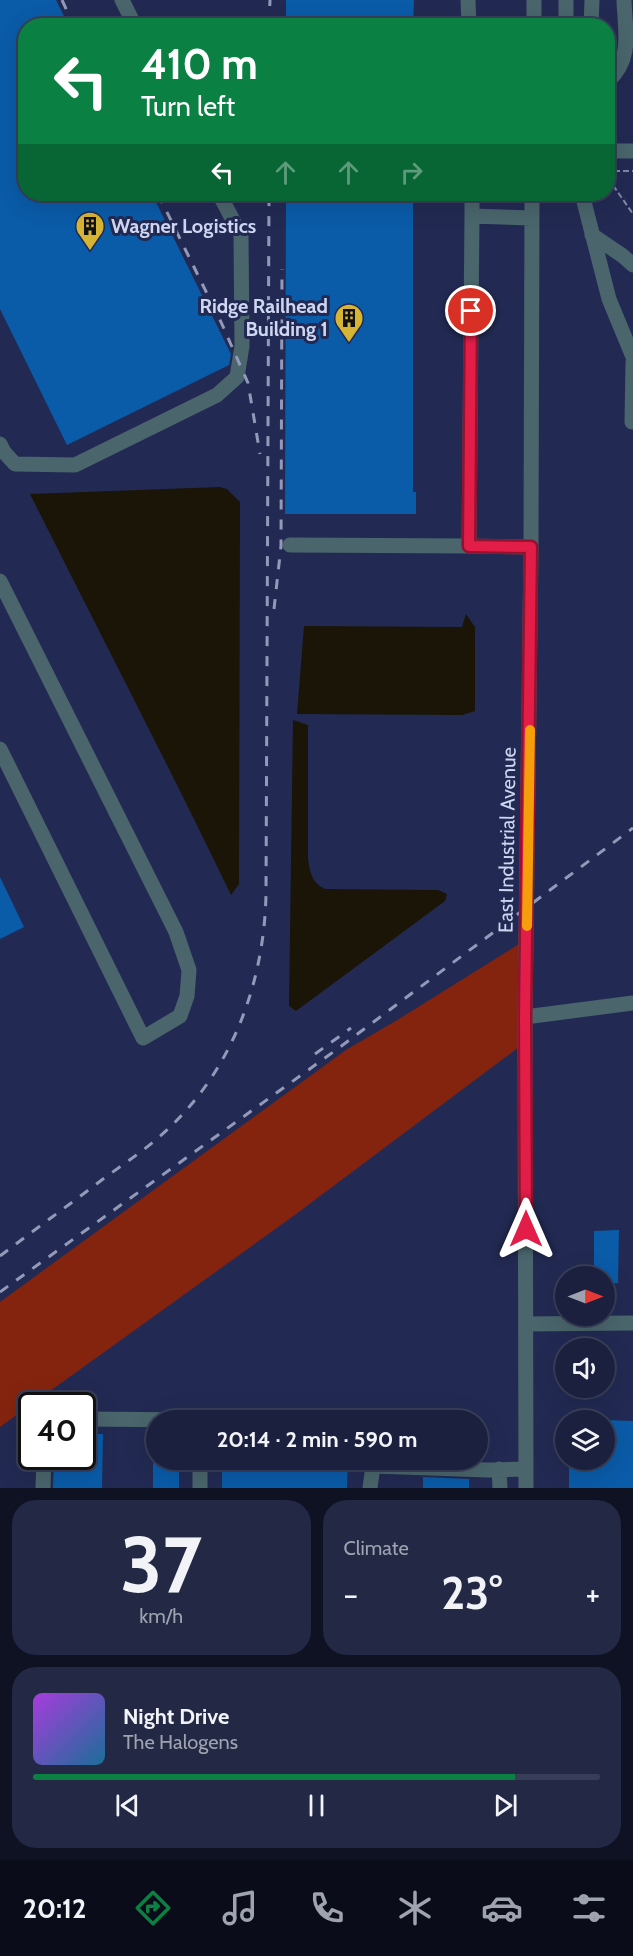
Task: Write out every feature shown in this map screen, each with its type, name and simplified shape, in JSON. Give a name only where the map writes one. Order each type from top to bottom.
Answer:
[{"type":"street","points":[[122,0],[131,18]]},
{"type":"street","points":[[468,0],[469,18]]},
{"type":"street","points":[[534,0],[534,18]]},
{"type":"street","points":[[566,0],[566,18]]},
{"type":"street","points":[[591,18],[592,0]]},
{"type":"street","points":[[615,75],[626,53],[624,0]]},
{"type":"street","points":[[615,151],[633,151]]},
{"type":"street","points":[[0,444],[15,464],[75,465],[217,395],[237,377],[242,346],[241,235],[223,201]]},
{"type":"street","points":[[469,546],[472,201]]},
{"type":"street","name":"East Industrial Avenue","points":[[526,1488],[525,1017],[531,547],[532,201]]},
{"type":"street","points":[[584,201],[609,299],[633,357]]},
{"type":"street","points":[[472,216],[531,218]]},
{"type":"street","points":[[592,235],[633,265]]},
{"type":"street","points":[[632,422],[633,362]]},
{"type":"street","points":[[290,545],[531,547]]},
{"type":"street","points":[[0,581],[176,932],[189,970],[187,996],[180,1016],[143,1038],[0,749]]},
{"type":"street","points":[[525,1017],[633,1004]]},
{"type":"street","points":[[526,1324],[633,1323]]},
{"type":"street","points":[[96,1419],[146,1420]]},
{"type":"street","points":[[370,1488],[373,1466],[526,1469]]},
{"type":"street","points":[[499,1469],[500,1488]]},
{"type":"street","points":[[43,1488],[44,1470]]},
{"type":"street","points":[[200,1470],[200,1488]]},
{"type":"path","points":[[615,171],[633,171]]},
{"type":"path","points":[[615,187],[633,214]]},
{"type":"shaded area","points":[[220,487],[227,489],[240,502],[239,884],[231,895],[30,494]]},
{"type":"shaded area","points":[[466,614],[475,627],[475,711],[462,715],[297,714],[304,626],[462,627]]},
{"type":"shaded area","points":[[293,720],[308,725],[308,859],[314,881],[325,889],[438,890],[447,894],[445,901],[296,1011],[289,1006]]},
{"type":"shaded area","points":[[519,944],[519,1047],[292,1217],[49,1392],[18,1392],[18,1414],[0,1427],[0,1302],[346,1050]]},
{"type":"building","name":"Wagner Logistics","points":[[0,0],[56,0],[65,18],[18,18],[18,201],[155,201],[231,354],[229,365],[67,445],[0,309]]},
{"type":"building","points":[[286,0],[414,0],[413,18],[286,18]]},
{"type":"building","name":"Ridge Railhead Building 1","points":[[286,201],[413,201],[413,492],[416,492],[416,514],[285,514]]},
{"type":"building","points":[[0,877],[24,927],[0,939]]},
{"type":"building","points":[[619,1230],[618,1283],[615,1283],[615,1266],[594,1266],[594,1231]]},
{"type":"building","points":[[615,1420],[633,1421],[633,1488],[569,1488],[569,1470],[615,1470]]},
{"type":"building","points":[[96,1434],[103,1434],[102,1488],[53,1488],[54,1470],[96,1470]]},
{"type":"building","points":[[153,1470],[179,1470],[179,1488],[153,1488]]},
{"type":"building","points":[[222,1470],[348,1470],[347,1488],[222,1488]]},
{"type":"building","points":[[423,1477],[469,1479],[469,1488],[423,1488]]},
{"type":"railway","points":[[62,0],[70,18]]},
{"type":"railway","points":[[269,18],[270,0]]},
{"type":"railway","points":[[161,201],[221,322],[248,383],[260,454]]},
{"type":"railway","points":[[0,1256],[152,1143],[191,1105],[227,1051],[241,1022],[259,960],[266,895],[269,201]]},
{"type":"railway","points":[[274,609],[281,546],[282,269]]},
{"type":"railway","points":[[0,1292],[336,1050],[633,828]]},
{"type":"railway","points":[[315,1054],[351,1028]]},
{"type":"slow traffic","points":[[527,926],[530,730]]},
{"type":"place","name":"Wagner Logistics","points":[[90,252]]},
{"type":"place","name":"Ridge Railhead Building 1","points":[[349,344]]},
{"type":"route","points":[[471,311],[469,546],[531,547],[525,1017],[526,1229]]}]
